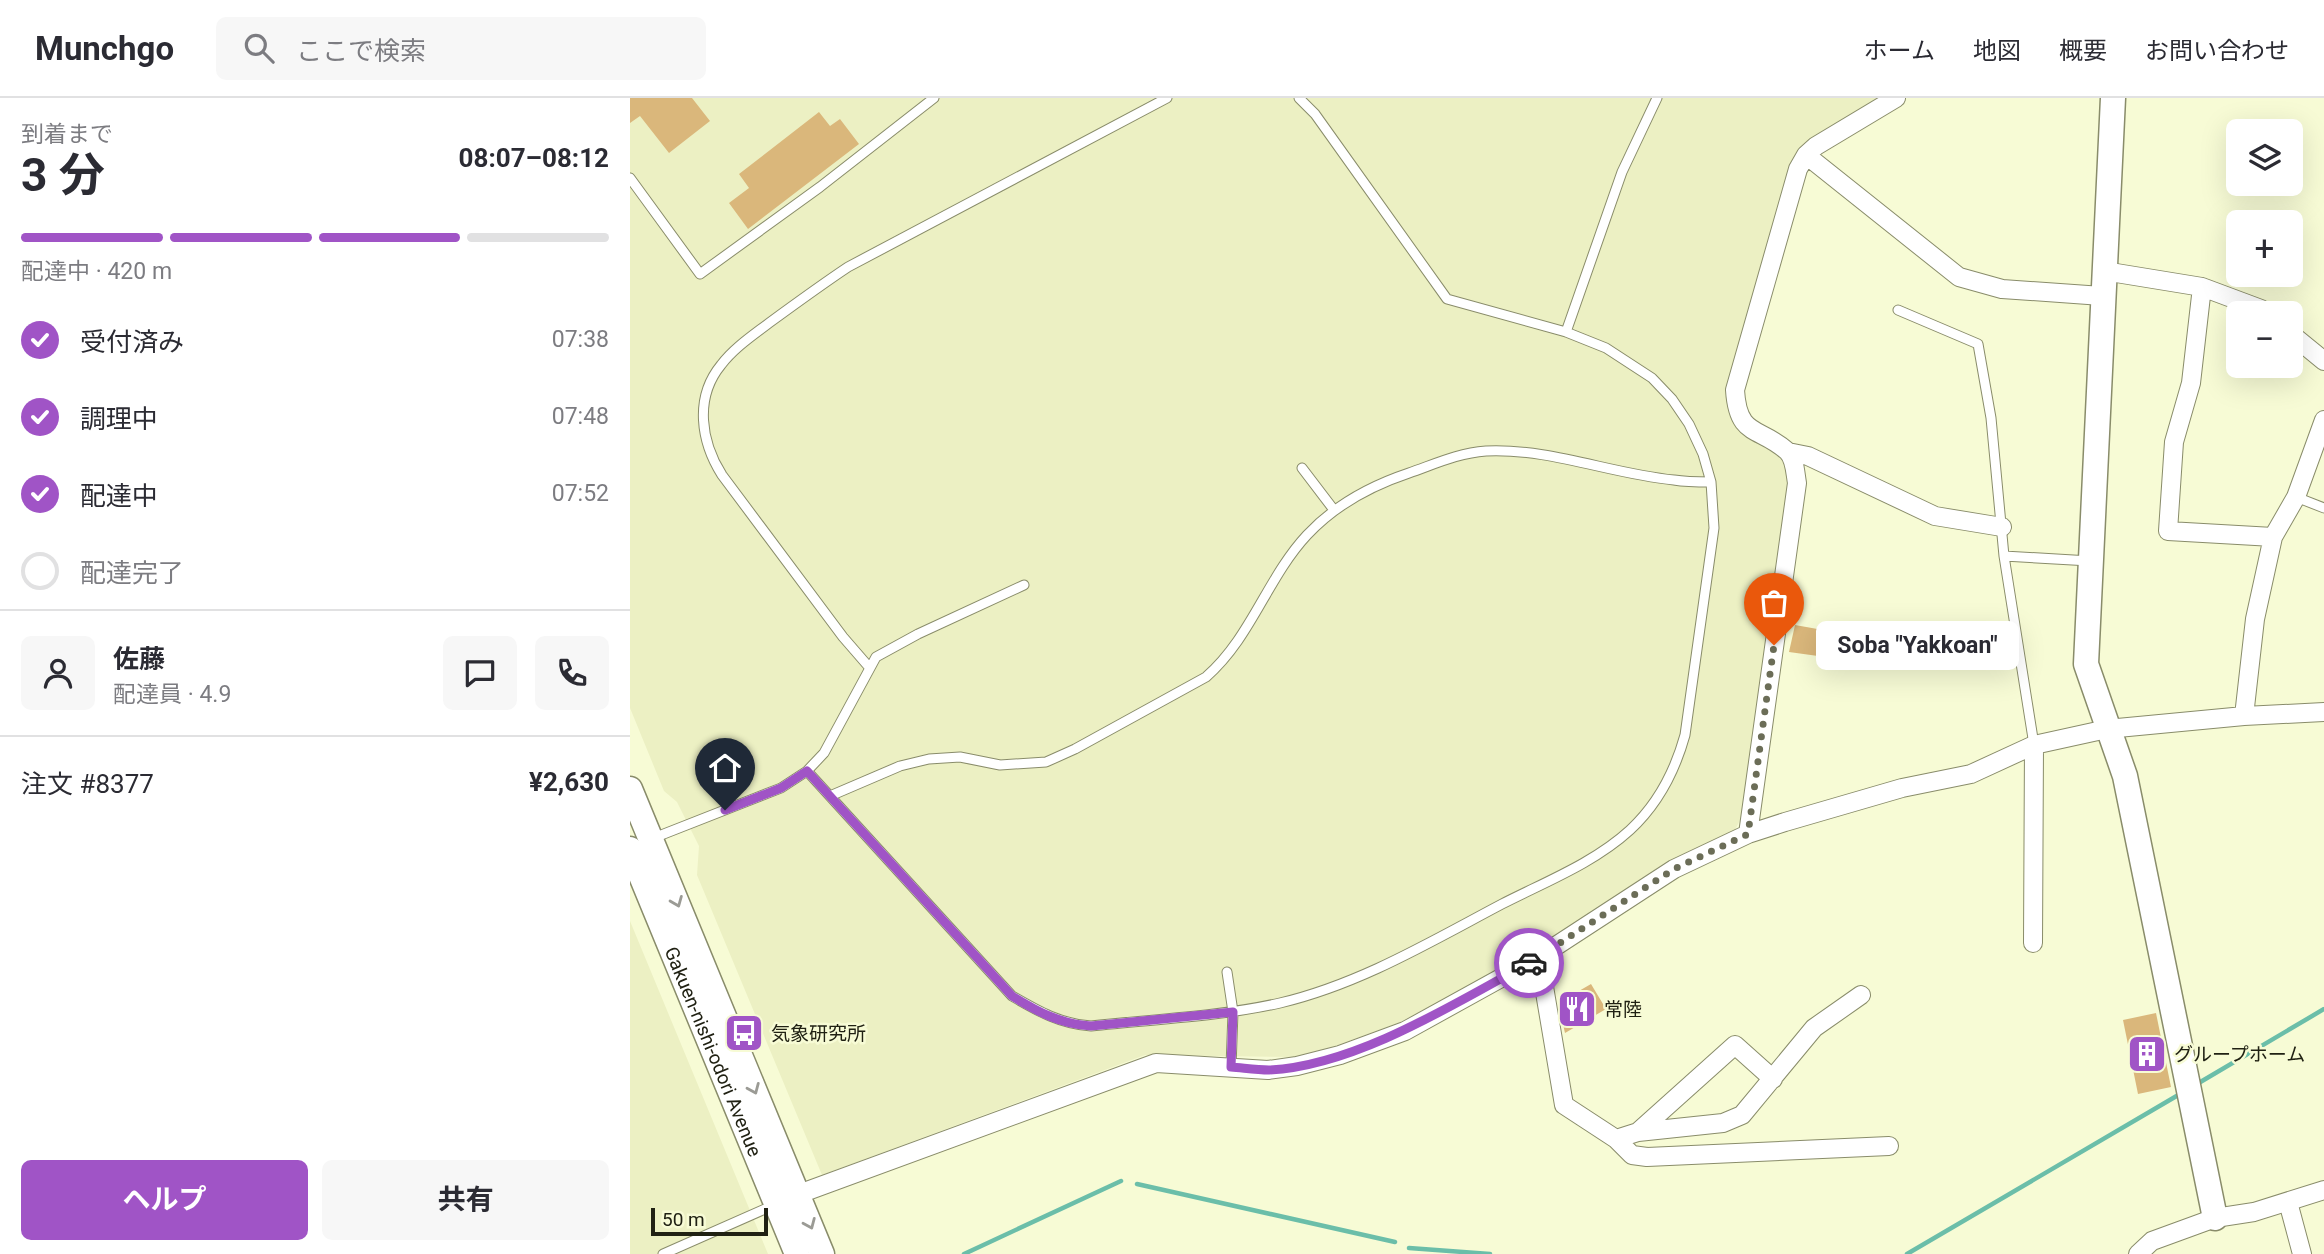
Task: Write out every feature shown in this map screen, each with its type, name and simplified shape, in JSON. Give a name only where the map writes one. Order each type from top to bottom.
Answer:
[{"type":"street","points":[[1896,98],[1816,146],[1806,155],[1798,169],[1735,390],[1736,406],[1742,421],[1788,452],[1808,456],[1935,516],[2001,527]]},
{"type":"street","points":[[2113,98],[2086,664],[2125,776],[2215,1219]]},
{"type":"street","points":[[1806,155],[1959,277],[2002,289],[2102,296]]},
{"type":"street","points":[[2104,271],[2202,287],[2240,301]]},
{"type":"street","points":[[2202,287],[2191,383],[2174,442],[2168,531],[2273,537]]},
{"type":"street","points":[[2303,344],[2324,361]]},
{"type":"street","points":[[2244,716],[2255,619],[2273,537],[2296,497],[2324,420]]},
{"type":"street","points":[[1748,834],[1797,482],[1788,452]]},
{"type":"street","points":[[786,1199],[1156,1063],[1268,1070],[1340,1055],[1405,1031],[1539,957],[1674,869],[1748,834],[1902,788],[1971,774],[2034,745],[2107,729],[2244,716],[2324,712]]},
{"type":"street","points":[[2033,943],[2034,745]]},
{"type":"street","name":"Gakuen-nishi-odori Avenue","points":[[630,789],[637,845],[786,1199],[822,1254]]},
{"type":"street","points":[[1539,957],[1564,1105],[1616,1139],[1632,1155],[1647,1157],[1889,1146]]},
{"type":"street","points":[[1616,1139],[1638,1132],[1723,1123],[1742,1115],[1814,1028],[1861,995]]},
{"type":"street","points":[[1638,1132],[1735,1045],[1773,1079]]},
{"type":"street","points":[[2138,1254],[2152,1241],[2215,1219],[2253,1212],[2324,1190]]},
{"type":"street","name":"Gakuen-nishi-odori Avenue","points":[[786,1199],[797,1254]]},
{"type":"street","points":[[2288,1202],[2302,1254]]},
{"type":"lane","points":[[630,178],[700,274],[820,187],[934,98]]},
{"type":"lane","points":[[869,667],[711,458],[705,441],[703,415],[708,389],[719,368],[734,350],[848,267],[1167,98]]},
{"type":"lane","points":[[807,771],[1012,996],[1044,1015],[1070,1024],[1091,1026],[1233,1012],[1321,992],[1371,972],[1590,859],[1632,829],[1652,807],[1678,760],[1685,735],[1714,528],[1711,482],[1703,454],[1689,424],[1672,399],[1651,379],[1629,361],[1606,348],[1566,332],[1447,299],[1342,156],[1315,114],[1299,98]]},
{"type":"lane","points":[[1566,332],[1622,172],[1657,98]]},
{"type":"lane","points":[[1898,310],[1978,344],[1991,418],[2004,555],[2034,745]]},
{"type":"lane","points":[[830,796],[900,766],[929,759],[960,757],[1000,765],[1046,762],[1075,749],[1206,677],[1224,662],[1291,553],[1334,510],[1362,492],[1442,460],[1485,451],[1526,452],[1672,480],[1711,482]]},
{"type":"lane","points":[[1302,468],[1334,510]]},
{"type":"lane","points":[[2296,497],[2324,508]]},
{"type":"lane","points":[[2004,555],[2090,561]]},
{"type":"lane","points":[[637,845],[781,788],[807,771],[824,753],[876,657],[918,634],[1024,585]]},
{"type":"lane","points":[[1227,972],[1233,1012],[1231,1067]]},
{"type":"lane","points":[[663,1254],[786,1199]]},
{"type":"shaded area","points":[[630,98],[1883,98],[1804,144],[1795,154],[1727,400],[1730,416],[1736,426],[1780,457],[1789,467],[1792,482],[1747,806],[1734,832],[1527,956],[1398,1023],[1295,1057],[1145,1055],[822,1175],[697,875],[699,846],[677,802],[664,791],[630,708]]},
{"type":"shaded area","points":[[630,921],[768,1254],[630,1254]]},
{"type":"building","points":[[630,98],[692,98],[710,121],[669,153],[640,116],[630,123]]},
{"type":"building","points":[[819,112],[830,126],[840,119],[859,144],[748,229],[729,203],[749,188],[739,174]]},
{"type":"building","points":[[1795,625],[1823,630],[1818,656],[1789,652]]},
{"type":"building","points":[[1591,984],[1606,1009],[1565,1033],[1558,1003]]},
{"type":"building","name":"グループホーム","points":[[2156,1013],[2171,1087],[2138,1094],[2123,1020]]},
{"type":"waterway","points":[[2197,1084],[2324,1009]]},
{"type":"waterway","points":[[1907,1254],[2180,1094]]},
{"type":"waterway","points":[[964,1254],[1121,1181]]},
{"type":"waterway","points":[[1137,1184],[1395,1242]]},
{"type":"waterway","points":[[1409,1248],[1490,1254]]},
{"type":"way so far","points":[[1529,963],[1674,869],[1748,834],[1774,645]]},
{"type":"place","name":"Soba \"Yakkoan\"","points":[[1774,645]]},
{"type":"place","name":"常陸","points":[[1577,1009]]},
{"type":"place","name":"気象研究所","points":[[744,1033]]},
{"type":"place","name":"グループホーム","points":[[2147,1054]]},
{"type":"route","points":[[725,810],[781,788],[807,771],[1012,996],[1044,1015],[1070,1024],[1091,1026],[1233,1012],[1231,1067],[1268,1070],[1340,1055],[1405,1031],[1529,963]]}]
